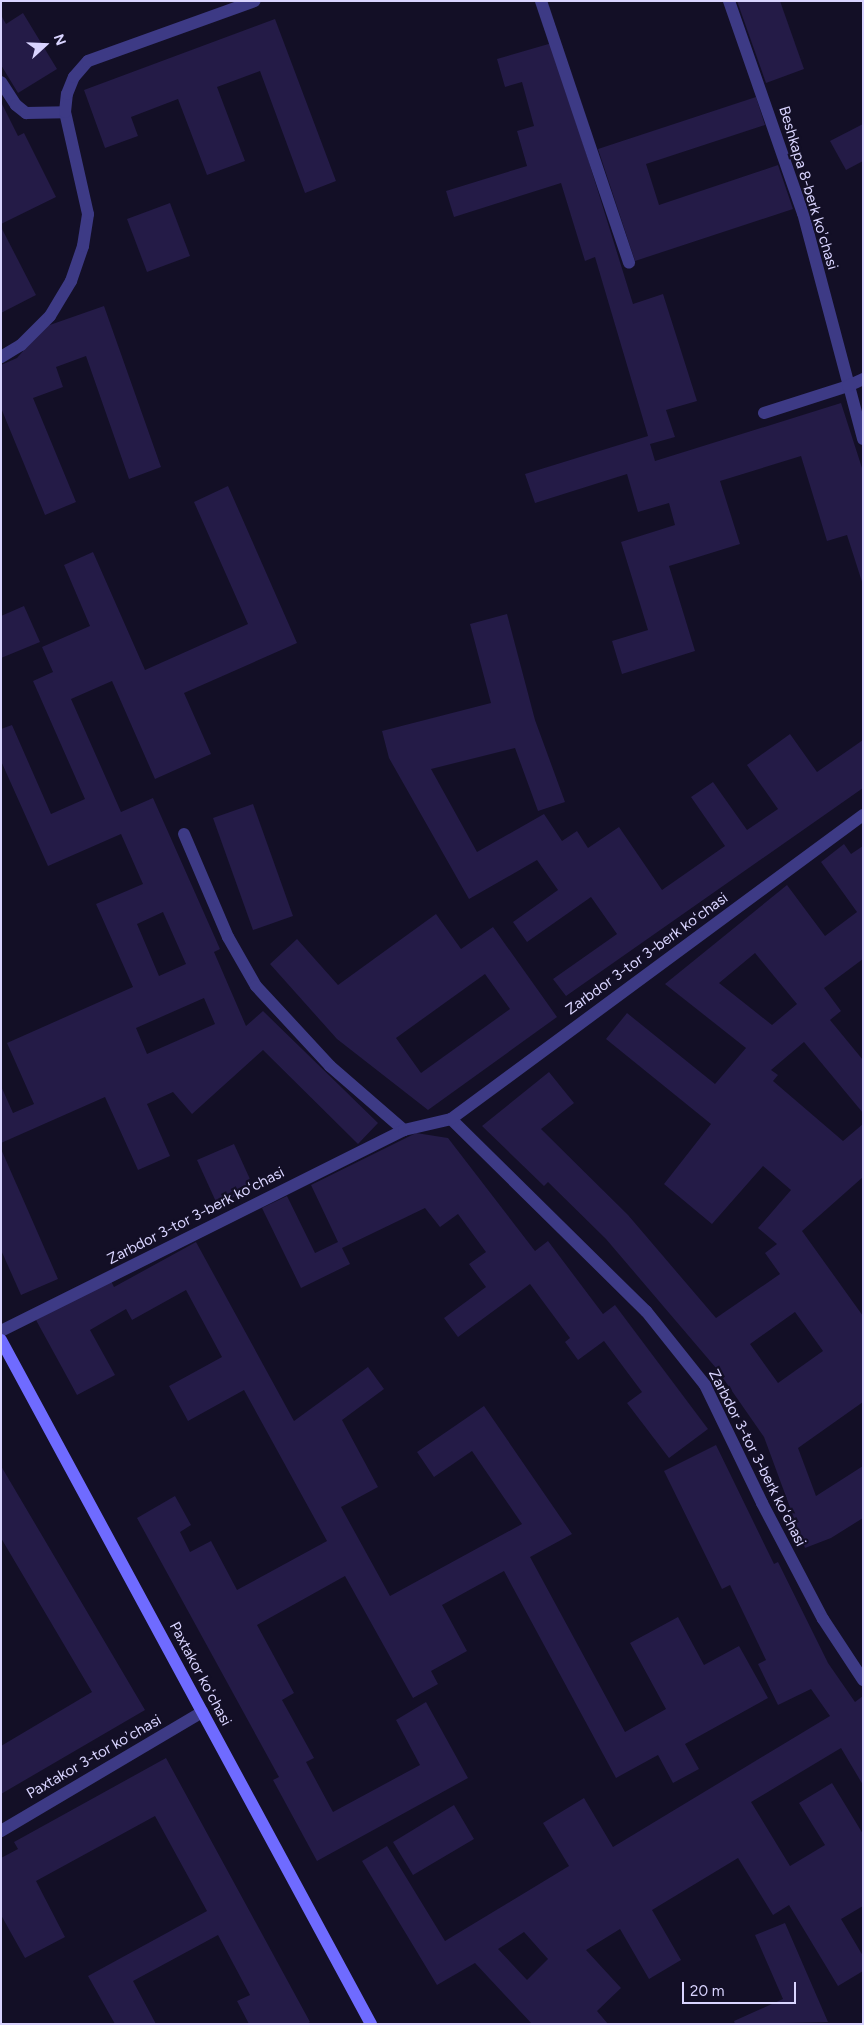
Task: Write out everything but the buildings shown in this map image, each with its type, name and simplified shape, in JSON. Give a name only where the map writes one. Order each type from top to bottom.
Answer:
[{"type":"main road","name":"Paxtakor koʻchasi","points":[[1,1340],[371,2024]]},
{"type":"street","points":[[1,357],[21,345],[50,316],[71,281],[83,246],[88,214],[65,112],[67,94],[74,77],[88,61],[227,7],[255,1]]},
{"type":"street","points":[[541,1],[629,263]]},
{"type":"street","name":"Beshkapa 8-berk koʼchasi","points":[[729,1],[802,213],[863,439]]},
{"type":"street","points":[[1,82],[16,105],[26,113],[65,112]]},
{"type":"street","points":[[764,413],[848,386],[863,379]]},
{"type":"street","name":"Zarbdor 3-tor 3-berk koʻchasi","points":[[1,1331],[404,1130],[451,1119],[863,815]]},
{"type":"street","points":[[184,834],[228,937],[256,986],[330,1066],[404,1130]]},
{"type":"street","name":"Zarbdor 3-tor 3-berk koʻchasi","points":[[451,1119],[646,1310],[705,1385],[762,1503],[823,1619],[863,1680]]},
{"type":"street","name":"Paxtakor 3-tor koʼchasi","points":[[1,1831],[202,1712]]}]
